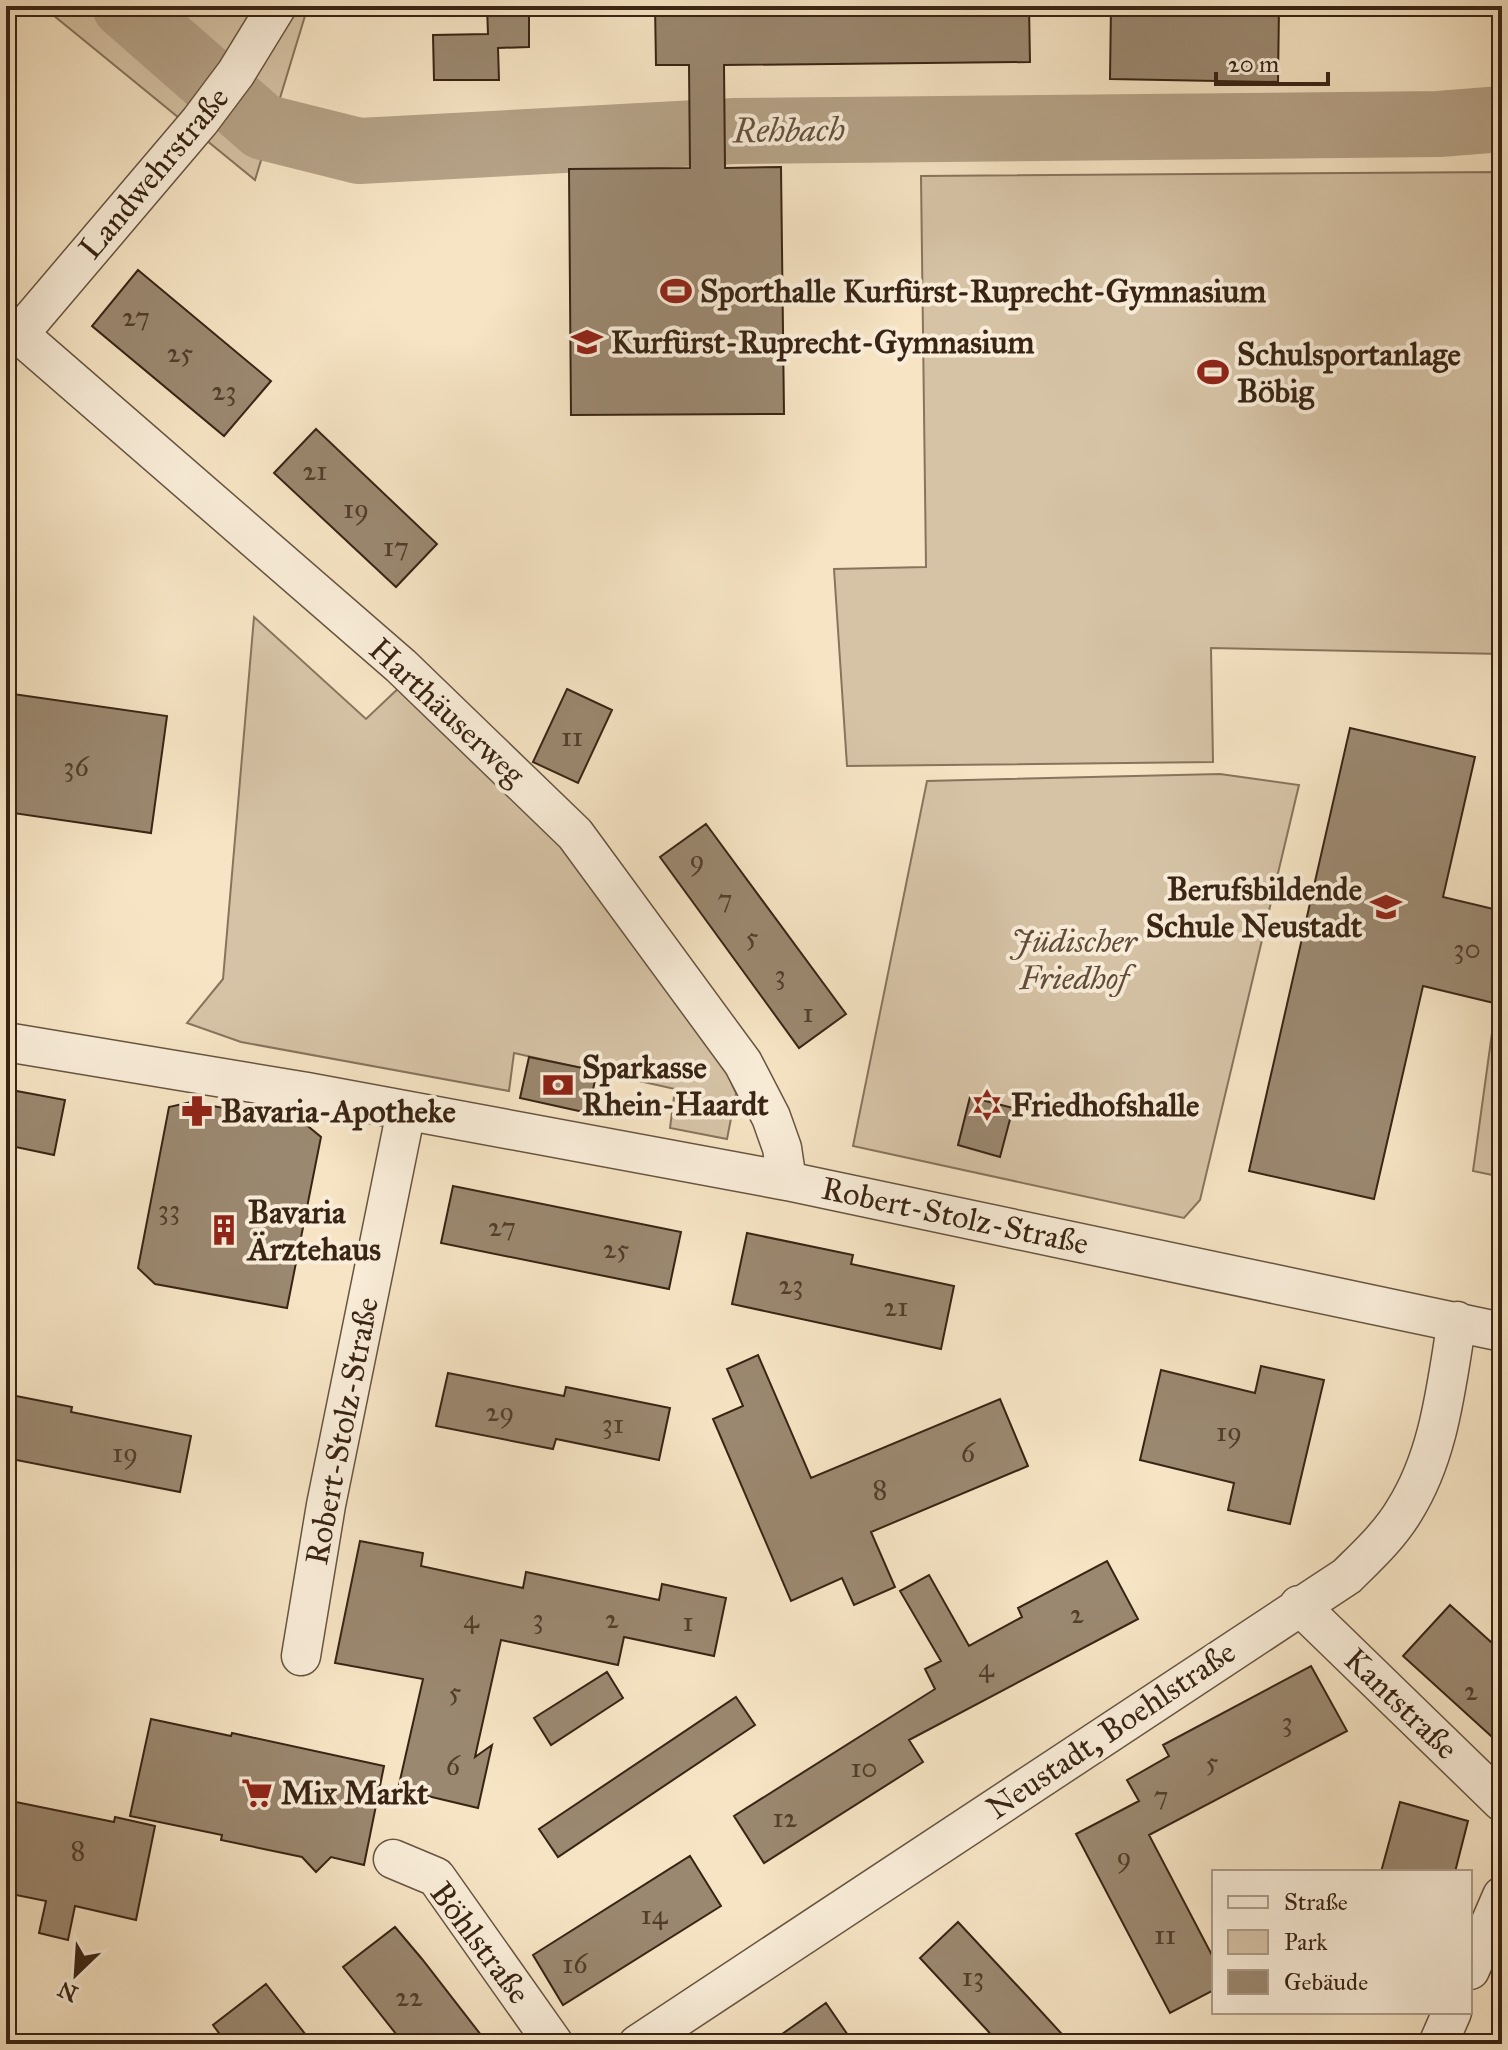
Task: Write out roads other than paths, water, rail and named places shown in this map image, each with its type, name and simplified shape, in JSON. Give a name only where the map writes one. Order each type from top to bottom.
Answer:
[{"type":"street","name":"Landwehrstraße","points":[[13,328],[200,121],[236,73],[277,6]]},
{"type":"street","name":"Harthäuserweg","points":[[13,328],[401,666],[575,834],[743,1063],[771,1117],[782,1148],[787,1181]]},
{"type":"street","name":"Robert-Stolz-Straße","points":[[6,1042],[787,1181],[1502,1332]]},
{"type":"street","name":"Robert-Stolz-Straße","points":[[301,1656],[326,1505],[406,1111]]},
{"type":"street","name":"Neustadt, Boehlstraße","points":[[654,2040],[1299,1605],[1347,1576],[1404,1512],[1422,1478],[1438,1434],[1457,1321]]},
{"type":"street","name":"Kantstraße","points":[[1299,1605],[1502,1802]]},
{"type":"street","name":"Böhlstraße","points":[[393,1859],[436,1877],[554,2044]]},
{"type":"street","points":[[1472,1965],[1502,1896]]},
{"type":"street","points":[[1438,2044],[1451,2014]]},
{"type":"waterway","name":"Rehbach","points":[[125,6],[263,127],[359,151],[735,131],[1439,124],[1502,119]]},
{"type":"place","name":"Sporthalle Kurfürst-Ruprecht-Gymnasium","points":[[676,291]]},
{"type":"place","name":"Kurfürst-Ruprecht-Gymnasium","points":[[587,342]]},
{"type":"place","name":"Schulsportanlage Böbig","points":[[1213,372]]},
{"type":"place","name":"Berufsbildende Schule Neustadt","points":[[1386,907]]},
{"type":"place","name":"Sparkasse Rhein-Haardt","points":[[558,1085]]},
{"type":"place","name":"Friedhofshalle","points":[[987,1105]]},
{"type":"place","name":"Bavaria-Apotheke","points":[[197,1111]]},
{"type":"place","name":"Bavaria Ärztehaus","points":[[224,1230]]},
{"type":"place","name":"Mix Markt","points":[[257,1793]]},
{"type":"park label","name":"Jüdischer Friedhof","points":[[1074,960]]}]
